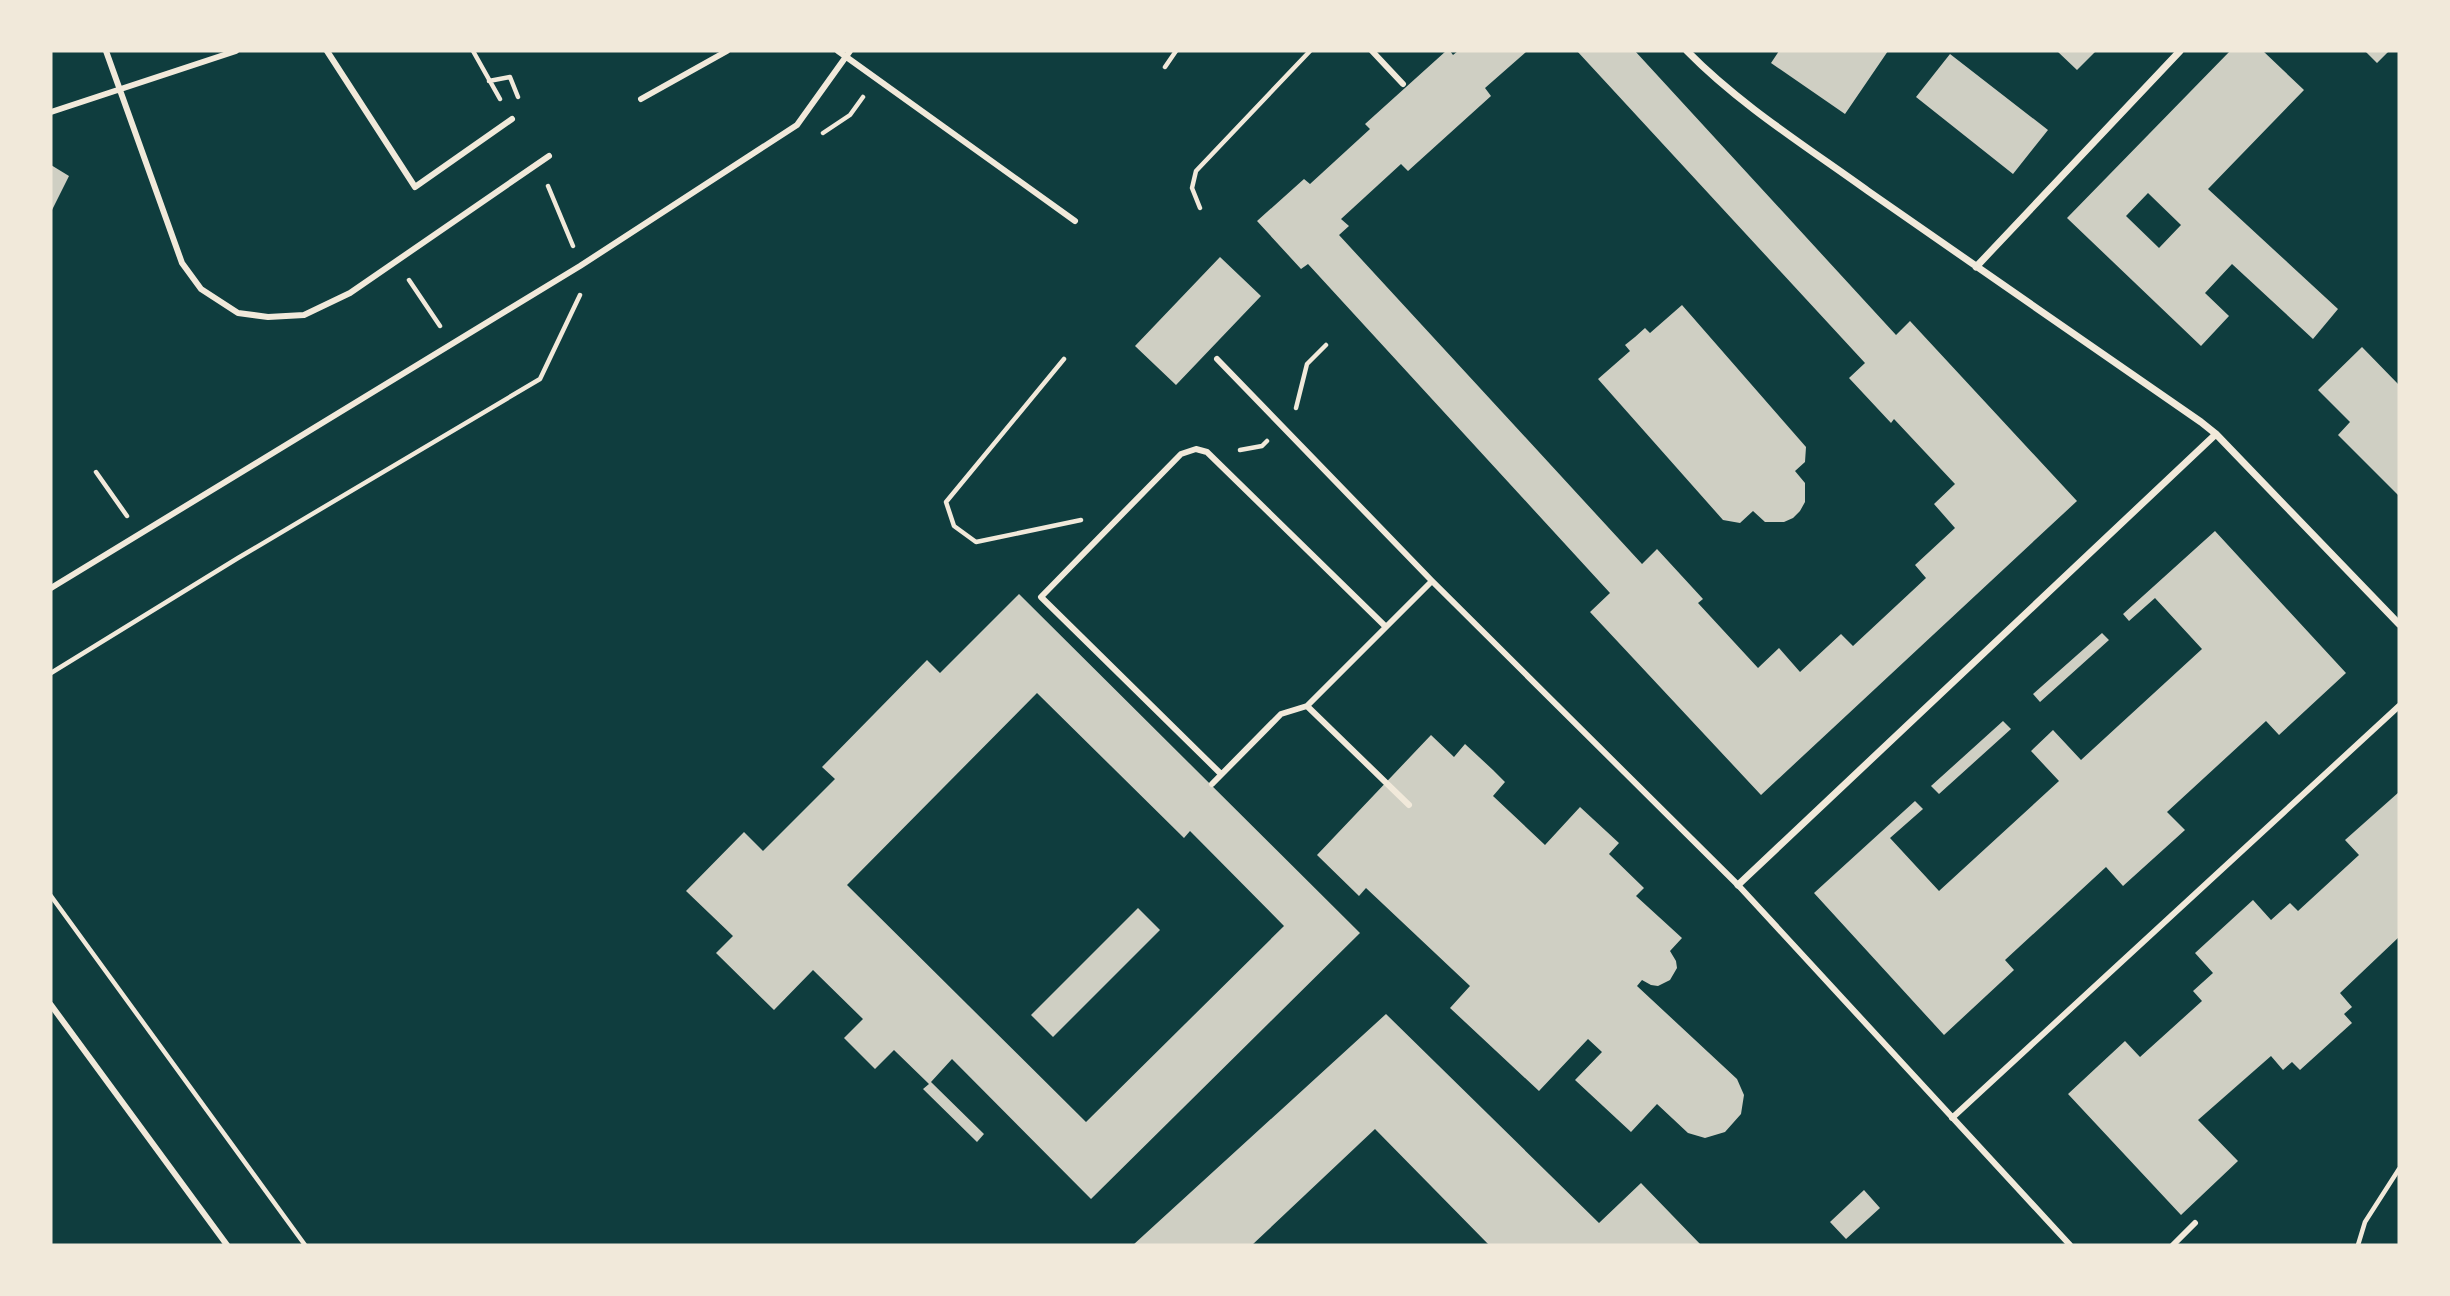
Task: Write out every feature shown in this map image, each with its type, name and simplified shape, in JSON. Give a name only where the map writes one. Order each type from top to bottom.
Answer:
[{"type":"street","points":[[106,51],[182,264],[201,289],[238,313],[268,317],[304,315],[350,292],[550,156]]},
{"type":"street","points":[[51,112],[236,51]]},
{"type":"street","points":[[327,51],[415,187],[512,119]]},
{"type":"street","points":[[641,99],[727,51]]},
{"type":"street","points":[[838,51],[1074,221]]},
{"type":"street","points":[[51,588],[580,266],[797,125],[850,51]]},
{"type":"street","points":[[1372,51],[1403,84]]},
{"type":"street","points":[[1687,51],[1716,78],[1779,127],[2201,422],[2399,624]]},
{"type":"street","points":[[1976,267],[2180,51]]},
{"type":"street","points":[[1217,359],[1432,581],[1738,886],[2070,1245]]},
{"type":"street","points":[[1738,886],[2216,435]]},
{"type":"street","points":[[1221,774],[1041,597],[1181,454],[1196,449],[1207,452],[1386,627]]},
{"type":"street","points":[[1212,784],[1281,714],[1307,706],[1432,581]]},
{"type":"street","points":[[1307,706],[1409,805]]},
{"type":"street","points":[[1952,1118],[2399,706]]},
{"type":"street","points":[[51,1005],[227,1245]]},
{"type":"street","points":[[2173,1245],[2194,1223]]},
{"type":"path","points":[[474,51],[499,96]]},
{"type":"path","points":[[1165,67],[1176,51]]},
{"type":"path","points":[[1200,208],[1192,188],[1196,171],[1310,51]]},
{"type":"path","points":[[816,138],[850,115],[864,95]]},
{"type":"path","points":[[547,183],[580,266]]},
{"type":"path","points":[[405,275],[452,344]]},
{"type":"path","points":[[51,673],[238,558],[540,379],[581,293]]},
{"type":"path","points":[[1295,411],[1307,364],[1326,345]]},
{"type":"path","points":[[1065,359],[946,502],[954,526],[976,542],[1127,511]]},
{"type":"path","points":[[1237,451],[1262,446]]},
{"type":"path","points":[[96,472],[139,534]]},
{"type":"path","points":[[51,895],[305,1245]]},
{"type":"path","points":[[2358,1245],[2365,1222],[2399,1169]]},
{"type":"building","points":[[1446,51],[1453,55],[1458,51],[1527,51],[1485,88],[1491,96],[1408,171],[1401,164],[1341,219],[1349,226],[1339,235],[1642,564],[1657,549],[1703,599],[1698,603],[1758,668],[1779,648],[1800,672],[1841,634],[1853,646],[1926,578],[1915,565],[1955,528],[1934,504],[1955,484],[1894,419],[1891,423],[1849,378],[1865,363],[1577,51],[1635,51],[1896,335],[1910,321],[2077,501],[1761,795],[1590,612],[1610,593],[1308,264],[1301,269],[1257,221],[1304,179],[1310,184],[1370,129],[1365,124]]},
{"type":"building","points":[[1779,51],[1888,51],[1845,114],[1771,63]]},
{"type":"building","points":[[2057,51],[2096,51],[2077,70]]},
{"type":"building","points":[[2230,51],[2263,51],[2304,90],[2208,189],[2338,309],[2313,339],[2232,264],[2205,293],[2229,316],[2201,346],[2067,218]],"holes":[[[2148,193],[2181,225],[2159,248],[2126,216]]]},
{"type":"building","points":[[2365,51],[2389,51],[2377,63]]},
{"type":"building","points":[[1950,54],[2048,130],[2013,174],[1916,97]]},
{"type":"building","points":[[51,165],[69,176],[51,212]]},
{"type":"building","points":[[1220,257],[1261,296],[1176,385],[1135,346]]},
{"type":"building","points":[[1682,305],[1806,447],[1805,462],[1795,471],[1805,483],[1805,502],[1793,518],[1784,522],[1765,522],[1753,511],[1740,523],[1723,520],[1598,379],[1630,351],[1625,345],[1645,328],[1650,333]]},
{"type":"building","points":[[2362,347],[2399,385],[2399,496],[2338,435],[2350,422],[2318,390]]},
{"type":"building","points":[[2215,531],[2346,673],[2279,735],[2266,721],[2167,812],[2185,830],[2123,886],[2106,867],[2005,960],[2014,970],[1944,1035],[1814,893],[1915,801],[1923,809],[1890,838],[1939,891],[2059,781],[2031,751],[2053,730],[2081,760],[2202,649],[2155,598],[2129,621],[2123,614]]},
{"type":"building","points":[[1019,594],[1360,933],[1091,1199],[952,1059],[931,1082],[984,1134],[977,1142],[923,1089],[929,1084],[894,1050],[875,1069],[844,1038],[863,1019],[813,970],[774,1010],[716,953],[733,936],[686,891],[744,832],[763,851],[835,779],[822,767],[927,660],[940,673]],"holes":[[[1037,693],[1184,838],[1190,831],[1284,926],[1086,1122],[847,885]]]},
{"type":"building","points":[[2102,633],[2109,640],[2040,702],[2033,694]]},
{"type":"building","points":[[2003,721],[2011,729],[1939,794],[1931,786]]},
{"type":"building","points":[[1431,735],[1454,757],[1465,744],[1493,770],[1505,782],[1493,796],[1545,845],[1580,807],[1619,843],[1609,854],[1644,888],[1636,896],[1682,938],[1670,951],[1677,968],[1670,980],[1658,986],[1642,980],[1637,986],[1737,1079],[1744,1095],[1741,1114],[1725,1132],[1705,1138],[1688,1133],[1657,1104],[1631,1132],[1575,1080],[1602,1052],[1588,1039],[1539,1091],[1450,1008],[1470,986],[1366,888],[1359,896],[1317,855]]},
{"type":"building","points":[[2399,792],[2399,937],[2340,993],[2352,1007],[2344,1014],[2352,1023],[2300,1070],[2292,1062],[2283,1070],[2271,1056],[2198,1120],[2238,1161],[2181,1215],[2068,1094],[2125,1041],[2140,1057],[2202,1001],[2193,991],[2213,973],[2195,953],[2253,900],[2271,920],[2290,903],[2298,911],[2359,855],[2345,840]]},
{"type":"building","points":[[1138,908],[1160,930],[1053,1037],[1031,1015]]},
{"type":"building","points":[[1386,1014],[1599,1223],[1641,1183],[1701,1245],[1489,1245],[1375,1129],[1252,1245],[1133,1245]]},
{"type":"building","points":[[1864,1190],[1880,1208],[1846,1239],[1830,1222]]}]
